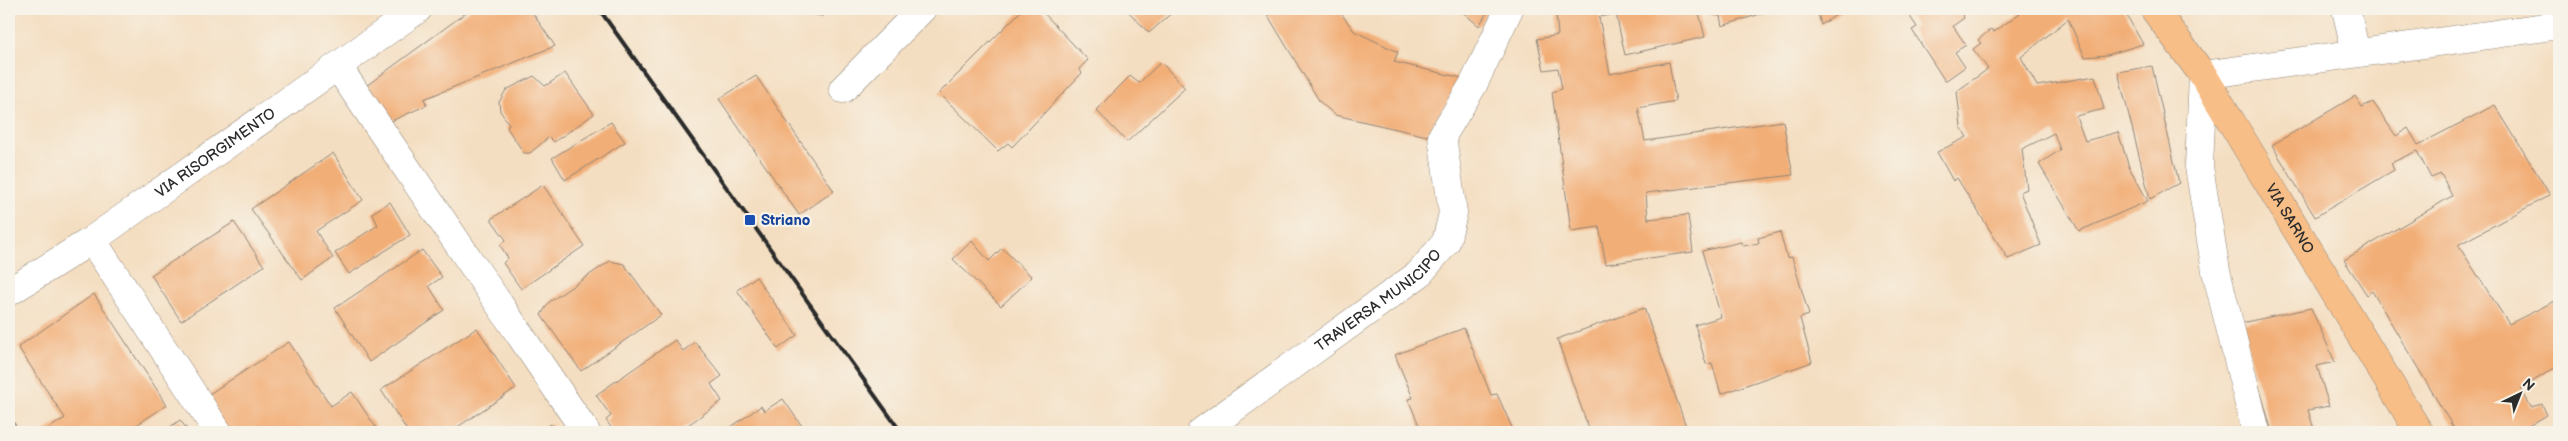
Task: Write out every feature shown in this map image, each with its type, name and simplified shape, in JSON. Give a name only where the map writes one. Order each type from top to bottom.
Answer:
[{"type":"main road","name":"VIA SARNO","points":[[2154,9],[2203,75],[2419,432]]},
{"type":"street","name":"VIA RISORGIMENTO","points":[[9,292],[92,240],[418,9]]},
{"type":"street","points":[[843,88],[922,9]]},
{"type":"street","name":"TRAVERSA MUNICIPO","points":[[1201,432],[1419,274],[1446,242],[1453,213],[1442,136],[1473,86],[1509,9]]},
{"type":"street","points":[[2346,9],[2356,53]]},
{"type":"street","points":[[2256,432],[2216,271],[2199,166],[2203,75],[2559,25]]},
{"type":"street","points":[[338,67],[586,432]]},
{"type":"street","points":[[92,240],[218,432]]},
{"type":"building","points":[[471,9],[530,9],[555,46],[424,99],[427,105],[389,122],[366,86]]},
{"type":"building","points":[[802,9],[836,9],[822,16],[805,13]]},
{"type":"building","points":[[1023,9],[1040,9],[1088,60],[1079,69],[1082,73],[1012,147],[1008,143],[998,151],[939,93]]},
{"type":"building","points":[[1126,9],[1176,9],[1149,33]]},
{"type":"building","points":[[1264,9],[1338,9],[1354,31],[1398,52],[1394,62],[1462,78],[1427,136],[1335,115],[1320,102]]},
{"type":"building","points":[[1459,9],[1489,9],[1479,26]]},
{"type":"building","points":[[1584,9],[1698,9],[1705,37],[1625,55],[1616,14],[1599,17],[1610,74],[1669,62],[1676,101],[1638,108],[1645,141],[1783,121],[1793,175],[1646,193],[1648,219],[1688,215],[1693,252],[1606,264],[1599,227],[1571,231],[1552,92],[1562,89],[1558,68],[1544,70],[1537,39],[1558,35],[1556,14]]},
{"type":"building","points":[[1711,9],[1776,9],[1722,26],[1720,16],[1713,15]]},
{"type":"building","points":[[1817,9],[1845,9],[1821,25]]},
{"type":"building","points":[[1905,9],[1959,9],[1964,18],[1953,26],[1966,45],[1955,52],[1965,67],[1945,81],[1912,30],[1917,27]]},
{"type":"building","points":[[2016,9],[2123,9],[2143,44],[2107,55],[2085,57],[2068,19],[2021,57],[2037,86],[2095,76],[2104,109],[2076,116],[2085,141],[2118,132],[2129,167],[2148,201],[2079,231],[2039,164],[2060,150],[2054,133],[2022,149],[2027,189],[2020,192],[2041,245],[2008,259],[1957,178],[1953,181],[1937,152],[1967,137],[1961,127],[1957,91],[1988,69],[1973,49],[1981,43],[1978,40],[1991,29],[1994,32],[2020,13]]},
{"type":"building","points":[[1161,62],[1185,88],[1127,142],[1096,110],[1130,76],[1139,83]]},
{"type":"building","points":[[2152,66],[2179,183],[2150,199],[2118,72]]},
{"type":"building","points":[[565,73],[594,114],[554,142],[549,137],[530,153],[524,153],[507,128],[509,124],[500,111],[499,102],[506,90],[534,76],[545,86]]},
{"type":"building","points":[[756,76],[834,191],[799,215],[719,99]]},
{"type":"building","points":[[2355,96],[2362,107],[2373,102],[2396,136],[2408,128],[2418,145],[2495,105],[2550,195],[2458,245],[2509,324],[2559,299],[2559,365],[2521,389],[2531,407],[2542,404],[2547,415],[2527,427],[2531,432],[2456,432],[2372,291],[2367,295],[2344,260],[2452,196],[2441,174],[2431,178],[2417,151],[2391,163],[2394,170],[2315,217],[2272,145]]},
{"type":"building","points":[[611,122],[625,142],[565,180],[552,158]]},
{"type":"building","points":[[333,153],[363,200],[316,231],[333,258],[302,280],[251,209]]},
{"type":"building","points":[[543,185],[584,246],[521,289],[503,263],[508,258],[500,245],[506,240],[491,219]]},
{"type":"building","points":[[390,202],[410,235],[349,274],[335,253],[378,225],[372,213]]},
{"type":"building","points":[[234,222],[264,266],[181,321],[151,275]]},
{"type":"building","points":[[1780,232],[1787,258],[1792,257],[1809,315],[1800,318],[1812,362],[1721,394],[1712,363],[1706,364],[1695,325],[1721,317],[1702,251],[1741,242],[1743,246],[1759,243],[1758,238]]},
{"type":"building","points":[[972,241],[989,261],[1002,248],[1032,277],[1001,306],[953,259]]},
{"type":"building","points":[[422,250],[442,277],[429,286],[444,310],[369,362],[335,308]]},
{"type":"building","points":[[610,261],[624,264],[661,315],[581,371],[541,315],[549,302]]},
{"type":"building","points":[[756,277],[797,335],[778,349],[737,290]]},
{"type":"building","points":[[94,294],[167,405],[126,432],[43,432],[65,418],[18,347]]},
{"type":"building","points":[[1644,308],[1688,432],[1590,432],[1557,339]]},
{"type":"building","points":[[2311,308],[2335,362],[2317,366],[2329,406],[2308,410],[2315,432],[2272,432],[2241,323]]},
{"type":"building","points":[[477,328],[516,388],[450,432],[408,432],[381,390]]},
{"type":"building","points":[[1464,328],[1491,395],[1497,394],[1514,432],[1422,432],[1408,399],[1413,398],[1395,355]]},
{"type":"building","points":[[675,340],[683,351],[695,342],[722,376],[711,384],[722,401],[678,432],[614,432],[606,420],[611,416],[596,395]]},
{"type":"building","points":[[289,342],[331,406],[352,392],[379,432],[228,432],[203,398]]},
{"type":"building","points":[[783,399],[806,432],[724,432],[761,406],[764,411]]},
{"type":"building","points":[[9,415],[20,432],[9,432]]},
{"type":"building","points":[[180,420],[189,432],[163,432]]},
{"type":"building","points":[[551,424],[556,432],[538,432]]},
{"type":"railway","points":[[599,9],[901,432]]},
{"type":"place","name":"Striano","points":[[750,220]]}]
